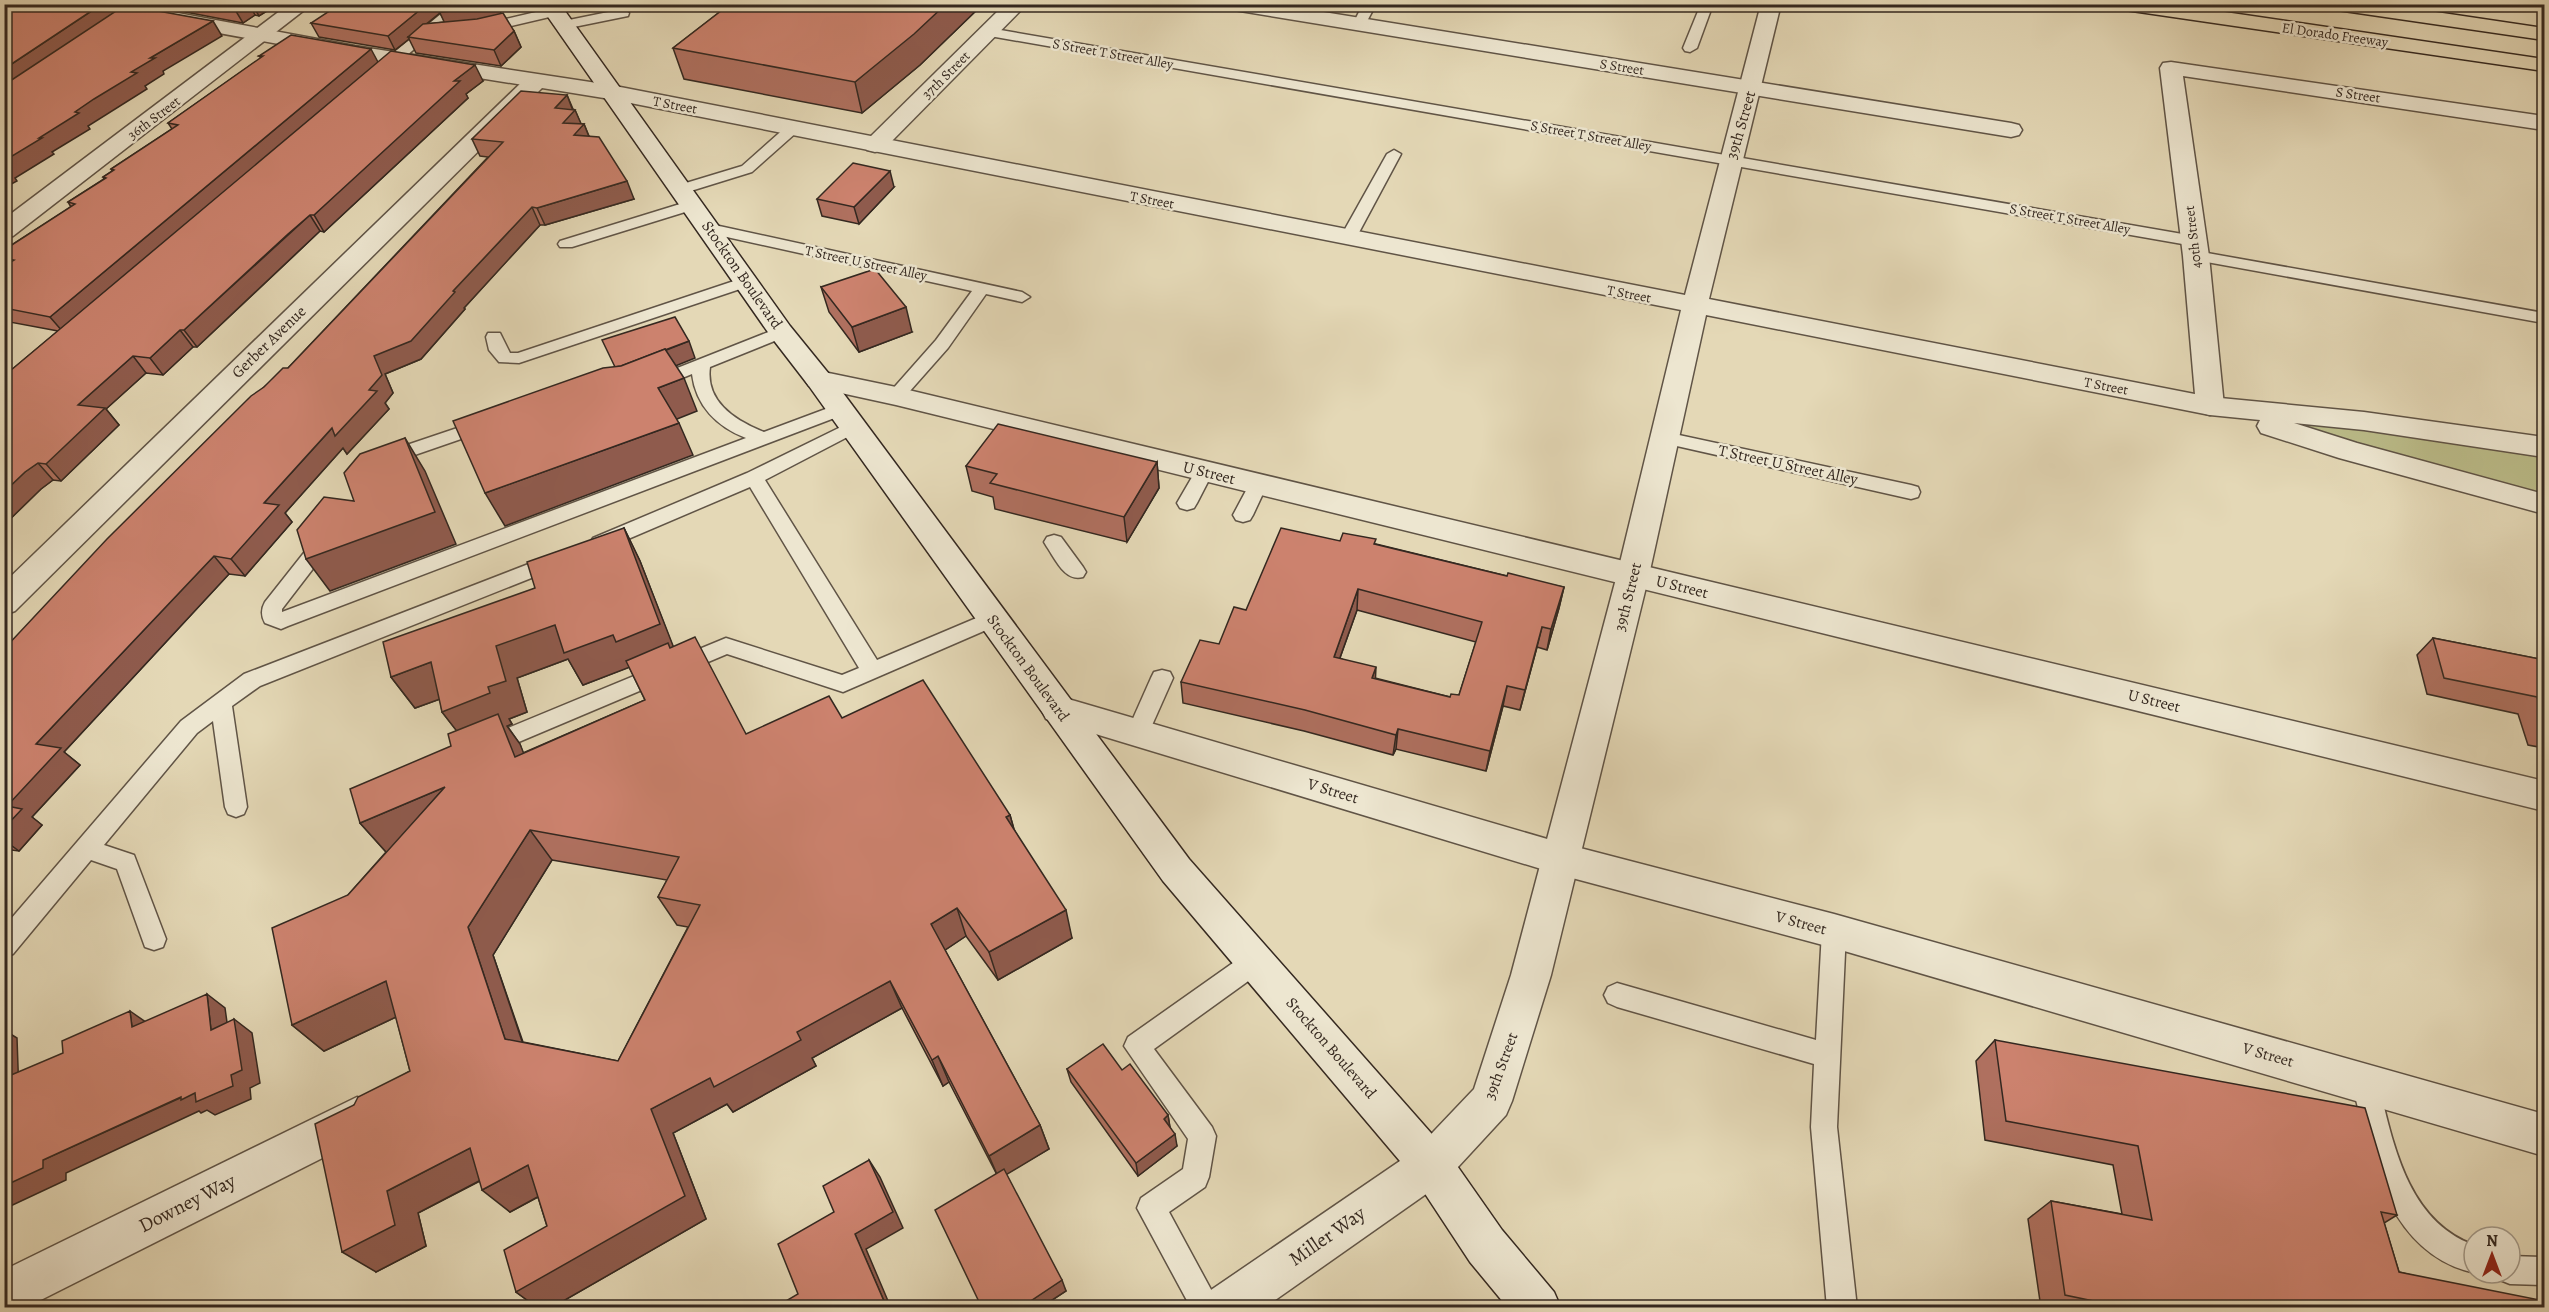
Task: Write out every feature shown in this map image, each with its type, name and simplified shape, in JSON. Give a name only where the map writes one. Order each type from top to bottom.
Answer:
[{"type":"highway","name":"El Dorado Freeway","points":[[2125,4],[2544,65]]},
{"type":"highway","name":"El Dorado Freeway","points":[[2337,4],[2544,34]]},
{"type":"street","name":"T Street","points":[[93,4],[142,9],[262,36],[535,82],[610,92],[1695,307],[2210,406],[2364,421],[2544,447]]},
{"type":"street","name":"36th Street","points":[[4,231],[302,4]]},
{"type":"street","name":"37th Street","points":[[875,145],[1017,4]]},
{"type":"street","name":"S Street","points":[[1234,4],[2011,130]]},
{"type":"street","name":"39th Street","points":[[1431,1165],[1491,1101],[1531,975],[1634,576],[1695,307],[1771,4]]},
{"type":"street","name":"Stockton Boulevard","points":[[555,14],[781,332],[819,380],[1176,870],[1431,1165],[1486,1246],[1538,1308]]},
{"type":"street","name":"S Street","points":[[2172,68],[2539,129]]},
{"type":"street","name":"40th Street","points":[[2172,68],[2195,248],[2210,406]]},
{"type":"street","name":"Gerber Avenue","points":[[4,603],[535,82]]},
{"type":"street","name":"U Street","points":[[819,380],[896,396],[2544,796]]},
{"type":"street","name":"T Street","points":[[2210,406],[2349,451],[2544,504]]},
{"type":"street","name":"V Street","points":[[1058,709],[1561,859],[1834,931],[2544,1135]]},
{"type":"street","name":"Downey Way","points":[[4,1294],[369,1112]]},
{"type":"street","name":"Miller Way","points":[[1224,1308],[1431,1165]]},
{"type":"lane","points":[[372,79],[460,4]]},
{"type":"lane","points":[[1359,24],[1370,4]]},
{"type":"lane","points":[[1690,48],[1706,7]]},
{"type":"lane","points":[[116,26],[142,9]]},
{"type":"lane","points":[[473,30],[555,14],[623,13]]},
{"type":"lane","points":[[427,34],[450,32]]},
{"type":"lane","name":"S Street T Street Alley","points":[[989,32],[1731,160],[2195,248],[2544,318]]},
{"type":"lane","points":[[566,244],[694,207],[747,169],[792,129]]},
{"type":"lane","points":[[1348,238],[1394,154]]},
{"type":"lane","name":"T Street U Street Alley","points":[[694,207],[982,288],[1022,297]]},
{"type":"lane","points":[[494,337],[498,350],[505,358],[519,358],[746,282]]},
{"type":"lane","points":[[896,396],[942,344],[982,288]]},
{"type":"lane","points":[[635,391],[781,332]]},
{"type":"lane","points":[[702,365],[699,371],[701,383],[721,417],[764,439]]},
{"type":"lane","points":[[337,525],[272,607],[272,618],[281,621],[764,439],[846,419]]},
{"type":"lane","points":[[4,946],[189,727],[252,680],[668,516],[754,478],[846,419]]},
{"type":"lane","points":[[373,480],[388,462],[399,454],[499,420]]},
{"type":"lane","name":"T Street U Street Alley","points":[[1665,438],[1911,492]]},
{"type":"lane","points":[[1187,503],[1204,472]]},
{"type":"lane","points":[[754,478],[872,671]]},
{"type":"lane","points":[[1243,515],[1258,485]]},
{"type":"lane","points":[[1054,542],[1076,572]]},
{"type":"lane","points":[[465,756],[726,646],[843,684],[993,619]]},
{"type":"lane","points":[[1138,732],[1162,678]]},
{"type":"lane","points":[[221,704],[236,807]]},
{"type":"lane","points":[[87,849],[126,862],[154,939]]},
{"type":"lane","points":[[1834,931],[1824,1127],[1842,1308]]},
{"type":"lane","points":[[1208,1308],[1151,1208],[1195,1177],[1202,1136],[1137,1046],[1256,961]]},
{"type":"lane","points":[[1617,995],[1827,1056]]},
{"type":"lane","points":[[2365,1082],[2392,1181],[2414,1218],[2440,1244],[2462,1254]]},
{"type":"lane","points":[[2522,1270],[2544,1271]]},
{"type":"green space","points":[[2262,419],[2470,441],[2544,452],[2544,497]]},
{"type":"building","points":[[8,4],[38,7],[41,4],[102,4],[4,69],[4,6]]},
{"type":"building","points":[[216,4],[240,4],[234,8]]},
{"type":"building","points":[[340,4],[427,4],[388,36],[311,23]]},
{"type":"building","points":[[448,4],[496,4],[478,9],[440,12]]},
{"type":"building","points":[[730,4],[946,4],[914,34],[855,82],[673,48]]},
{"type":"building","points":[[125,5],[213,21],[150,58],[155,58],[131,72],[137,73],[75,112],[79,113],[4,161],[4,85]]},
{"type":"building","points":[[503,13],[514,31],[494,50],[408,37],[423,24],[477,19]]},
{"type":"building","points":[[291,35],[371,49],[50,317],[4,308],[4,266],[14,260],[4,258],[4,250],[75,204],[68,202],[106,178],[103,177],[114,170],[111,169],[178,125],[168,123]]},
{"type":"building","points":[[391,51],[475,65],[454,81],[460,81],[314,215],[310,215],[288,234],[184,330],[180,330],[150,358],[133,356],[78,405],[105,408],[46,464],[38,463],[4,492],[4,376]]},
{"type":"building","points":[[521,91],[567,95],[555,108],[575,110],[563,123],[584,124],[574,135],[599,137],[627,181],[537,208],[532,207],[453,291],[455,292],[411,341],[374,356],[382,375],[369,390],[377,391],[335,436],[332,428],[264,503],[279,505],[231,559],[214,556],[36,744],[61,748],[7,806],[22,809],[4,828],[4,649],[107,539],[251,396],[283,368],[288,368],[503,142],[472,139]]},
{"type":"building","points":[[853,163],[890,171],[854,207],[817,199]]},
{"type":"building","points":[[875,269],[906,307],[852,327],[821,287]]},
{"type":"building","points":[[675,317],[689,341],[615,367],[602,340]]},
{"type":"building","points":[[665,349],[684,378],[658,388],[679,423],[485,493],[453,421],[603,368],[621,366]]},
{"type":"building","points":[[998,424],[1157,462],[1124,517],[990,483],[997,474],[966,466]]},
{"type":"building","points":[[405,438],[435,512],[306,559],[297,530],[324,497],[354,501],[344,473],[360,454]]},
{"type":"building","points":[[624,528],[660,624],[616,642],[613,635],[564,653],[555,625],[496,646],[506,681],[488,687],[490,693],[442,712],[431,662],[391,677],[383,642],[535,588],[527,562]]},
{"type":"building","points":[[1281,528],[1340,541],[1343,533],[1376,539],[1374,544],[1507,576],[1508,573],[1564,587],[1551,629],[1542,627],[1525,690],[1507,686],[1490,751],[1398,729],[1396,735],[1305,710],[1181,682],[1200,640],[1219,644],[1234,607],[1246,610]],"holes":[[[1358,589],[1482,622],[1459,695],[1451,694],[1450,697],[1372,678],[1376,667],[1334,657]]]},
{"type":"building","points":[[695,637],[746,734],[829,696],[842,718],[923,680],[1010,815],[1006,817],[1066,910],[989,952],[957,908],[931,924],[1040,1125],[989,1156],[938,1056],[932,1060],[890,981],[797,1032],[801,1040],[714,1087],[710,1078],[651,1109],[685,1196],[516,1292],[504,1250],[547,1226],[528,1165],[482,1190],[470,1148],[387,1191],[395,1225],[342,1252],[315,1124],[354,1105],[358,1097],[410,1071],[386,981],[292,1025],[272,928],[348,895],[445,787],[360,823],[350,789],[451,746],[448,734],[498,714],[515,757],[645,700],[626,661],[668,643],[670,648]],"holes":[[[530,830],[679,857],[658,897],[700,905],[618,1061],[505,1039],[468,927]]]},
{"type":"building","points":[[2433,638],[2544,660],[2544,720],[2537,697],[2444,678]]},
{"type":"building","points":[[207,994],[211,1030],[234,1019],[242,1070],[231,1075],[233,1086],[196,1102],[195,1093],[181,1100],[181,1097],[43,1160],[43,1168],[4,1186],[4,1078],[63,1053],[62,1041],[130,1011],[132,1027]]},
{"type":"building","points":[[1995,1040],[2365,1108],[2397,1215],[2381,1212],[2399,1272],[2544,1301],[2544,1308],[2127,1308],[2065,1295],[2051,1201],[2152,1220],[2138,1146],[2006,1121]]},
{"type":"building","points":[[1103,1044],[1122,1070],[1130,1064],[1168,1115],[1164,1119],[1175,1134],[1136,1163],[1067,1069]]},
{"type":"building","points":[[869,1160],[893,1212],[855,1234],[887,1308],[774,1308],[798,1294],[778,1244],[834,1212],[823,1186]]},
{"type":"building","points":[[1004,1169],[1062,1280],[1020,1308],[982,1308],[935,1210]]}]
